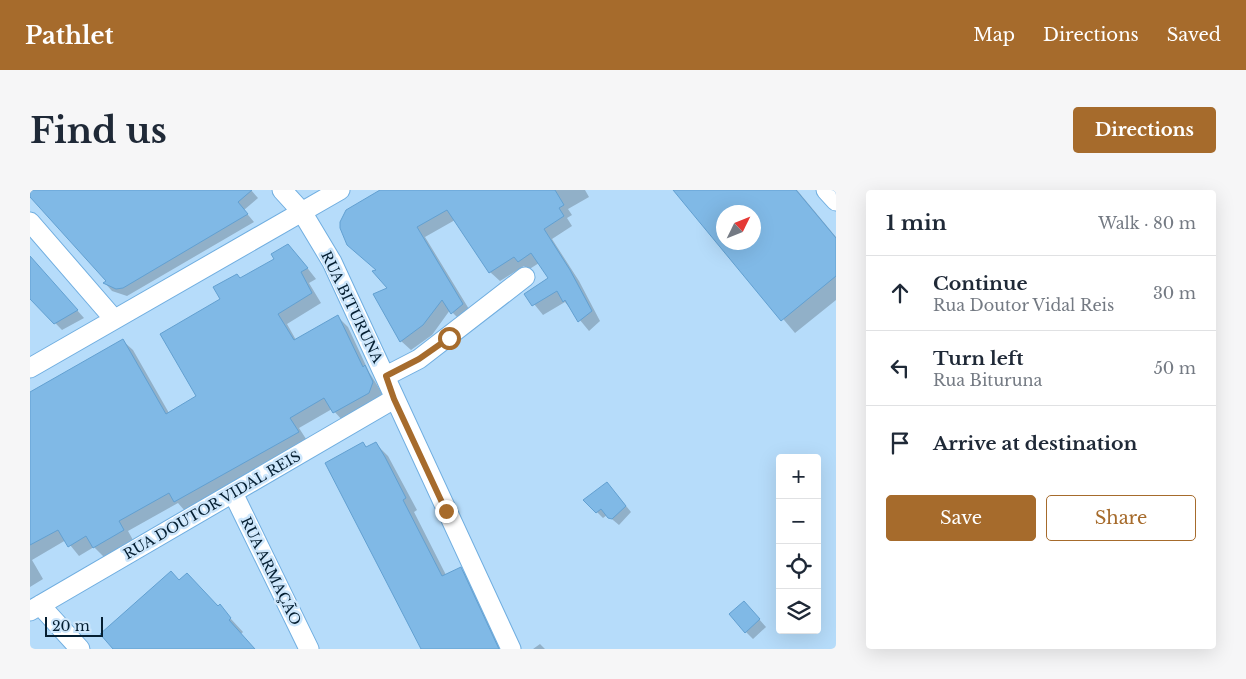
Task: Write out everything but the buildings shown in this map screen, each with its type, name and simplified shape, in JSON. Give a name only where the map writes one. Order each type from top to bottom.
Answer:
[{"type":"street","name":"RUA BITURUNA","points":[[282,190],[302,212],[332,262],[510,649]]},
{"type":"street","points":[[30,368],[340,190]]},
{"type":"street","points":[[826,190],[836,202]]},
{"type":"street","points":[[30,222],[114,319]]},
{"type":"street","points":[[386,376],[419,359],[525,277]]},
{"type":"street","name":"RUA DOUTOR VIDAL REIS","points":[[35,608],[394,399]]},
{"type":"street","name":"RUA ARMAÇÃO","points":[[233,493],[309,649]]},
{"type":"street","points":[[35,608],[80,649]]},
{"type":"route","points":[[446,511],[394,399],[386,376],[419,359],[449,338]]}]
